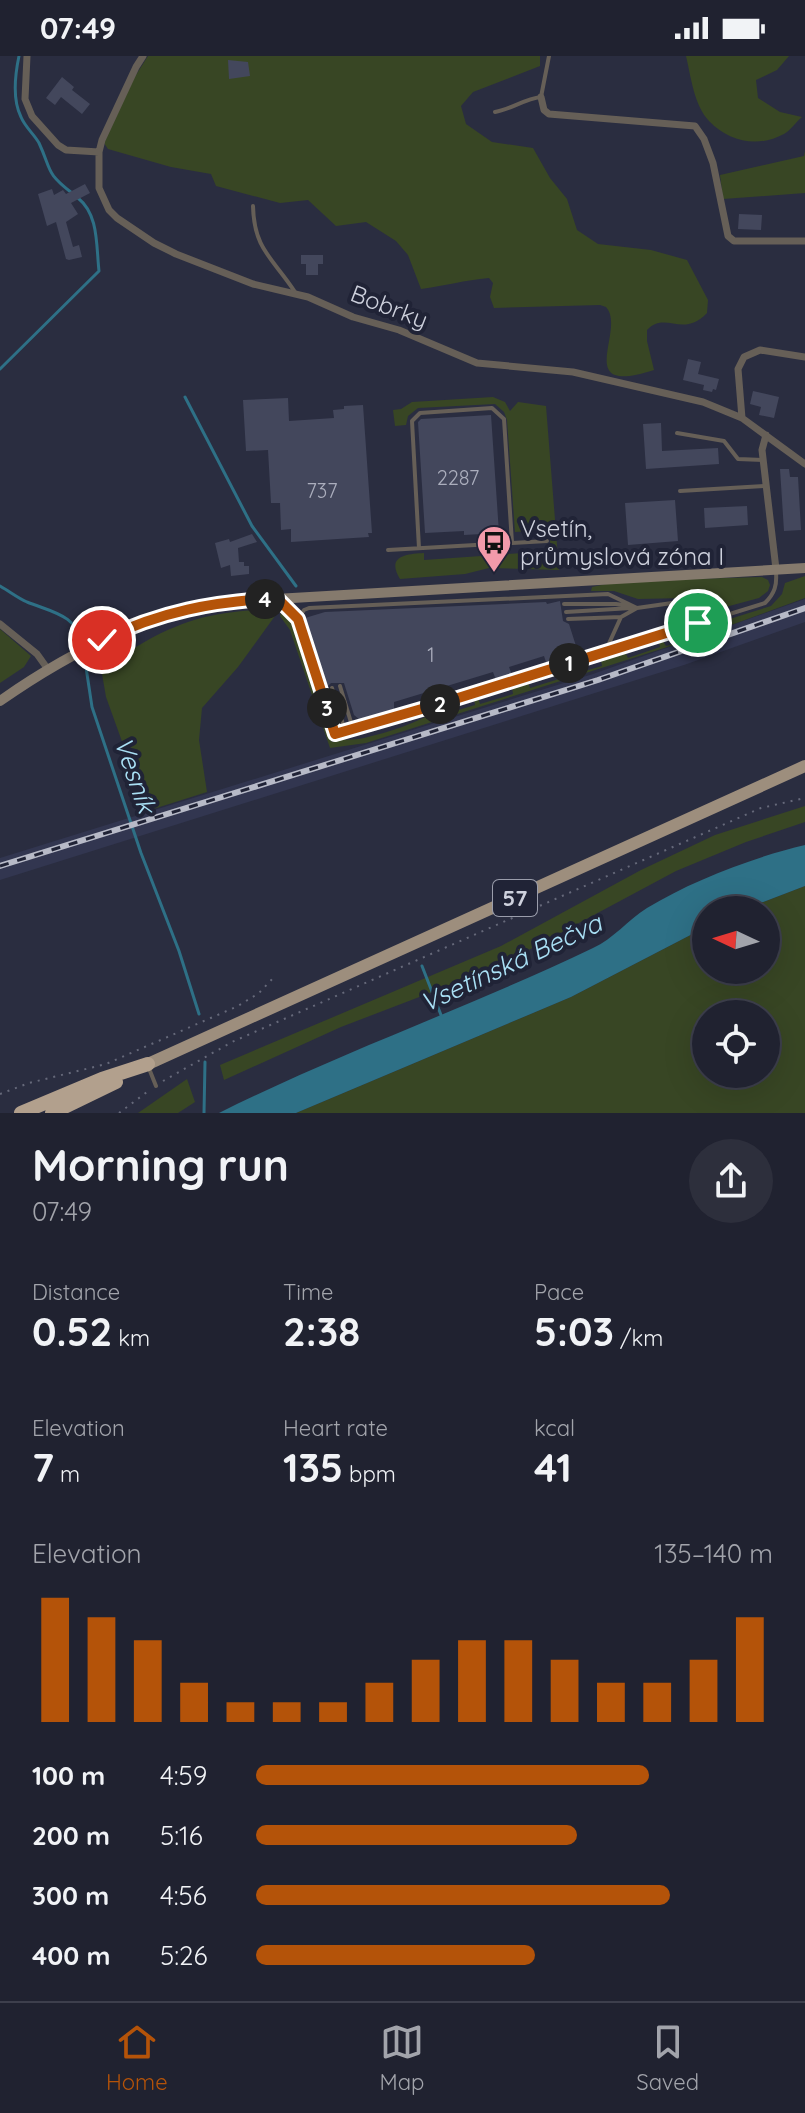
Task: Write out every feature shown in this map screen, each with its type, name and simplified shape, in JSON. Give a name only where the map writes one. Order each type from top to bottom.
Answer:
[{"type":"highway","name":"57","points":[[21,1113],[102,1079],[148,1064]]},
{"type":"highway","name":"57","points":[[52,1113],[148,1064]]},
{"type":"main road","name":"57","points":[[148,1064],[805,766]]},
{"type":"street","points":[[27,56],[25,99],[32,116],[66,150],[99,152]]},
{"type":"street","name":"Bobrky","points":[[143,56],[107,125],[99,152],[99,188],[103,200],[117,218],[154,243],[253,284],[297,294],[353,317],[399,330],[477,363],[608,378],[703,402],[742,418],[805,464]]},
{"type":"street","points":[[541,97],[544,110],[549,114],[695,126],[704,139],[713,163],[725,230],[734,241],[805,241]]},
{"type":"street","points":[[742,418],[738,369],[744,357],[760,350],[805,357]]},
{"type":"street","points":[[766,435],[762,450],[776,569]]},
{"type":"street","points":[[0,701],[47,668],[89,647],[186,608],[277,598],[805,568]]},
{"type":"street","points":[[0,624],[37,654],[47,668]]},
{"type":"lane","points":[[495,112],[511,109],[527,99],[541,97],[549,56]]},
{"type":"lane","points":[[253,206],[253,228],[258,240],[297,294]]},
{"type":"lane","points":[[419,548],[412,421],[420,413],[492,408],[504,419],[512,543]]},
{"type":"lane","points":[[677,433],[724,441],[738,459],[763,460]]},
{"type":"lane","points":[[680,491],[766,486]]},
{"type":"lane","points":[[388,550],[547,541]]},
{"type":"lane","points":[[277,598],[298,619],[335,734],[765,603],[777,585],[776,569]]},
{"type":"lane","points":[[298,619],[309,608],[608,594],[637,608]]},
{"type":"lane","points":[[566,612],[679,602],[692,603],[718,617]]},
{"type":"lane","points":[[564,604],[616,604],[637,608]]},
{"type":"lane","points":[[568,619],[621,617],[637,608]]},
{"type":"lane","points":[[604,652],[621,617]]},
{"type":"lane","points":[[340,686],[353,729]]},
{"type":"lane","points":[[332,688],[345,731]]},
{"type":"lane","points":[[148,1064],[156,1086]]},
{"type":"path","points":[[119,1113],[156,1086],[243,1037],[761,808],[805,798]]},
{"type":"path","points":[[0,1094],[29,1083],[106,1064],[238,1006],[259,993],[275,976]]},
{"type":"shaded area","points":[[805,599],[805,622],[684,665],[0,880],[0,858],[593,674]]},
{"type":"shaded area","points":[[805,845],[805,886],[779,896],[692,896],[692,934],[571,997],[296,1113],[219,1113],[593,948],[664,898],[703,879]]},
{"type":"green space","points":[[148,56],[540,56],[540,66],[473,92],[461,106],[466,124],[492,142],[533,148],[550,178],[567,199],[577,230],[598,244],[651,250],[687,260],[708,300],[707,313],[690,324],[654,325],[647,330],[647,341],[654,370],[629,376],[614,375],[608,368],[611,317],[606,307],[494,308],[490,297],[493,283],[489,278],[421,289],[408,255],[396,241],[366,222],[336,226],[308,200],[280,203],[216,186],[211,174],[171,167],[108,149],[104,143],[134,78]]},
{"type":"green space","points":[[686,56],[789,56],[777,70],[756,80],[758,98],[780,112],[802,117],[786,133],[764,141],[744,141],[726,134],[709,121],[700,107]]},
{"type":"green space","points":[[805,151],[805,193],[723,199],[720,175],[804,156]]},
{"type":"green space","points":[[493,397],[505,402],[510,411],[518,402],[546,406],[559,570],[489,568],[465,574],[400,579],[395,565],[400,558],[411,554],[424,553],[424,560],[551,551],[549,530],[515,532],[507,420],[495,404],[418,408],[408,416],[406,425],[395,426],[393,410],[412,402]]},
{"type":"green space","points":[[805,576],[805,598],[704,635],[701,628],[771,606],[782,594],[785,583]]},
{"type":"green space","points":[[762,577],[770,585],[759,598],[722,608],[688,598],[638,599],[614,591],[591,591],[592,587],[620,581]]},
{"type":"green space","points":[[280,609],[238,667],[202,708],[199,740],[207,792],[147,811],[106,697],[102,674],[105,669],[126,653],[189,622],[240,611]]},
{"type":"green space","points":[[282,610],[293,624],[332,742],[383,733],[439,710],[442,715],[475,705],[474,699],[478,698],[480,704],[513,694],[512,687],[528,682],[530,688],[562,678],[560,670],[568,669],[571,675],[602,666],[601,660],[625,652],[628,658],[660,647],[659,642],[663,641],[666,646],[702,636],[366,743],[330,748],[290,630],[280,616]]},
{"type":"green space","points":[[0,629],[31,656],[24,667],[0,683]]},
{"type":"green space","points":[[805,806],[805,822],[676,871],[495,968],[341,1027],[224,1080],[220,1065],[501,946],[641,870],[715,835]]},
{"type":"green space","points":[[805,886],[805,1113],[296,1113],[571,997],[692,934],[692,984],[780,984],[779,896]]},
{"type":"green space","points":[[187,1079],[195,1102],[178,1113],[138,1113]]},
{"type":"building","points":[[228,60],[248,62],[250,76],[229,79]]},
{"type":"building","points":[[62,77],[74,87],[72,90],[90,104],[82,114],[61,97],[55,105],[46,98]]},
{"type":"building","points":[[85,184],[90,193],[71,203],[78,214],[66,222],[73,247],[79,245],[82,257],[69,260],[66,259],[56,222],[47,226],[38,194],[52,189],[54,195],[63,190],[66,194]]},
{"type":"building","points":[[739,214],[762,215],[761,230],[738,229]]},
{"type":"building","points":[[301,255],[323,255],[323,264],[318,264],[318,275],[306,275],[306,264],[301,264]]},
{"type":"building","points":[[688,359],[701,362],[698,374],[719,379],[716,390],[703,390],[704,385],[683,380]]},
{"type":"building","points":[[753,391],[779,397],[774,418],[759,415],[761,407],[750,404]]},
{"type":"building","points":[[288,398],[289,421],[334,418],[333,410],[363,405],[372,533],[368,533],[369,537],[291,542],[291,529],[281,530],[280,503],[271,503],[268,450],[246,451],[243,400]]},
{"type":"building","points":[[491,415],[499,533],[425,533],[418,422],[421,419]]},
{"type":"building","points":[[661,423],[662,451],[718,448],[719,464],[646,469],[643,424]]},
{"type":"building","points":[[780,469],[789,469],[790,477],[798,477],[801,530],[784,531]]},
{"type":"building","points":[[675,500],[678,541],[628,545],[625,503]]},
{"type":"building","points":[[747,506],[748,525],[705,528],[704,508]]},
{"type":"building","points":[[252,534],[257,542],[238,548],[239,562],[249,566],[249,574],[231,576],[230,565],[221,568],[215,543],[229,539],[230,542]]},
{"type":"building","points":[[560,601],[563,621],[569,624],[576,646],[570,648],[573,657],[547,665],[544,656],[509,667],[512,675],[496,680],[493,672],[394,702],[394,709],[360,720],[354,715],[344,683],[331,683],[327,687],[305,618],[325,612]]},
{"type":"waterway","points":[[19,56],[15,87],[18,110],[39,143],[53,175],[72,193]]},
{"type":"waterway","points":[[0,369],[99,271],[93,222],[78,198]]},
{"type":"waterway","points":[[185,397],[252,526],[296,586]]},
{"type":"waterway","name":"Vesník","points":[[0,586],[70,621],[76,627],[83,646]]},
{"type":"waterway","name":"Vesník","points":[[84,654],[92,707],[199,1014]]},
{"type":"waterway","name":"Vsetínská Bečva","points":[[422,966],[441,1015]]},
{"type":"waterway","name":"Vesník","points":[[204,1113],[205,1062]]},
{"type":"railway","points":[[0,866],[598,680],[805,608]]},
{"type":"place","name":"Vsetín, průmyslová zóna I","points":[[494,574]]},
{"type":"route","points":[[102,640],[186,608],[277,598],[298,619],[335,734],[698,623]]}]
